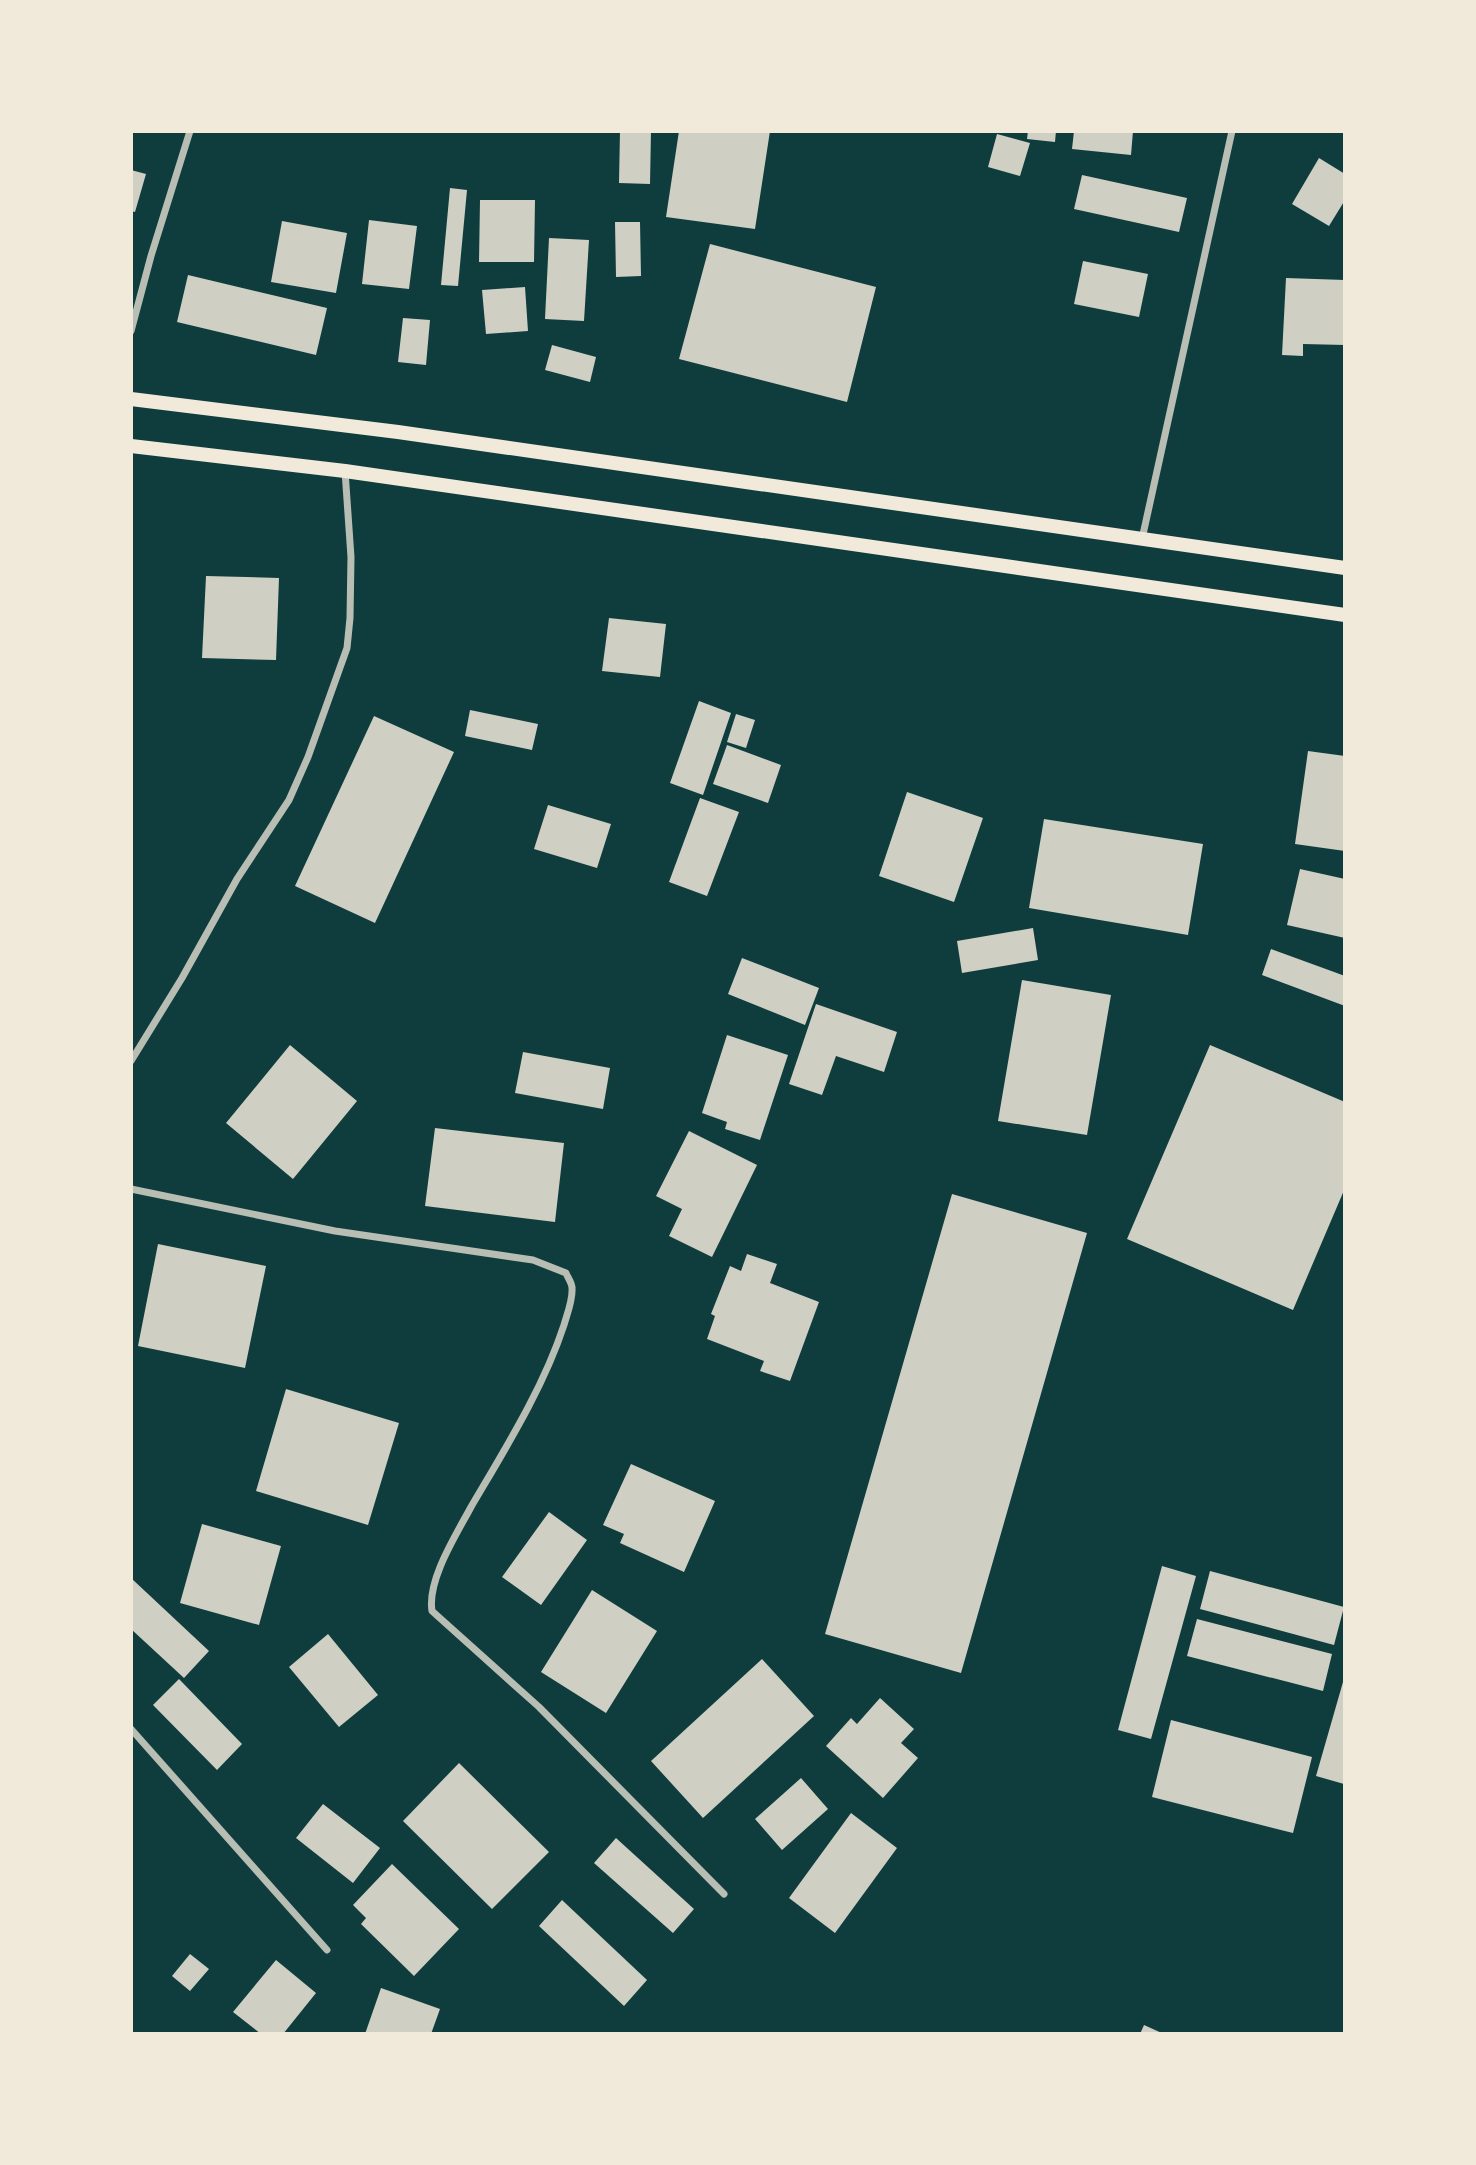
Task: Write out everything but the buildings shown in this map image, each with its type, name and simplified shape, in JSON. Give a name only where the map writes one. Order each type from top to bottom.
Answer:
[{"type":"main road","points":[[131,399],[398,432],[1345,568]]},
{"type":"main road","points":[[131,446],[345,471],[1345,615]]},
{"type":"street","points":[[131,331],[190,131]]},
{"type":"street","points":[[1142,539],[1232,131]]},
{"type":"street","points":[[131,1061],[182,978],[236,879],[289,800],[308,757],[348,638],[351,557],[345,471]]},
{"type":"street","points":[[131,1189],[335,1231],[533,1261],[566,1273],[572,1287],[569,1308],[556,1347],[510,1439],[457,1533],[432,1588],[432,1611],[539,1707],[724,1894]]},
{"type":"street","points":[[131,1729],[327,1950]]}]
